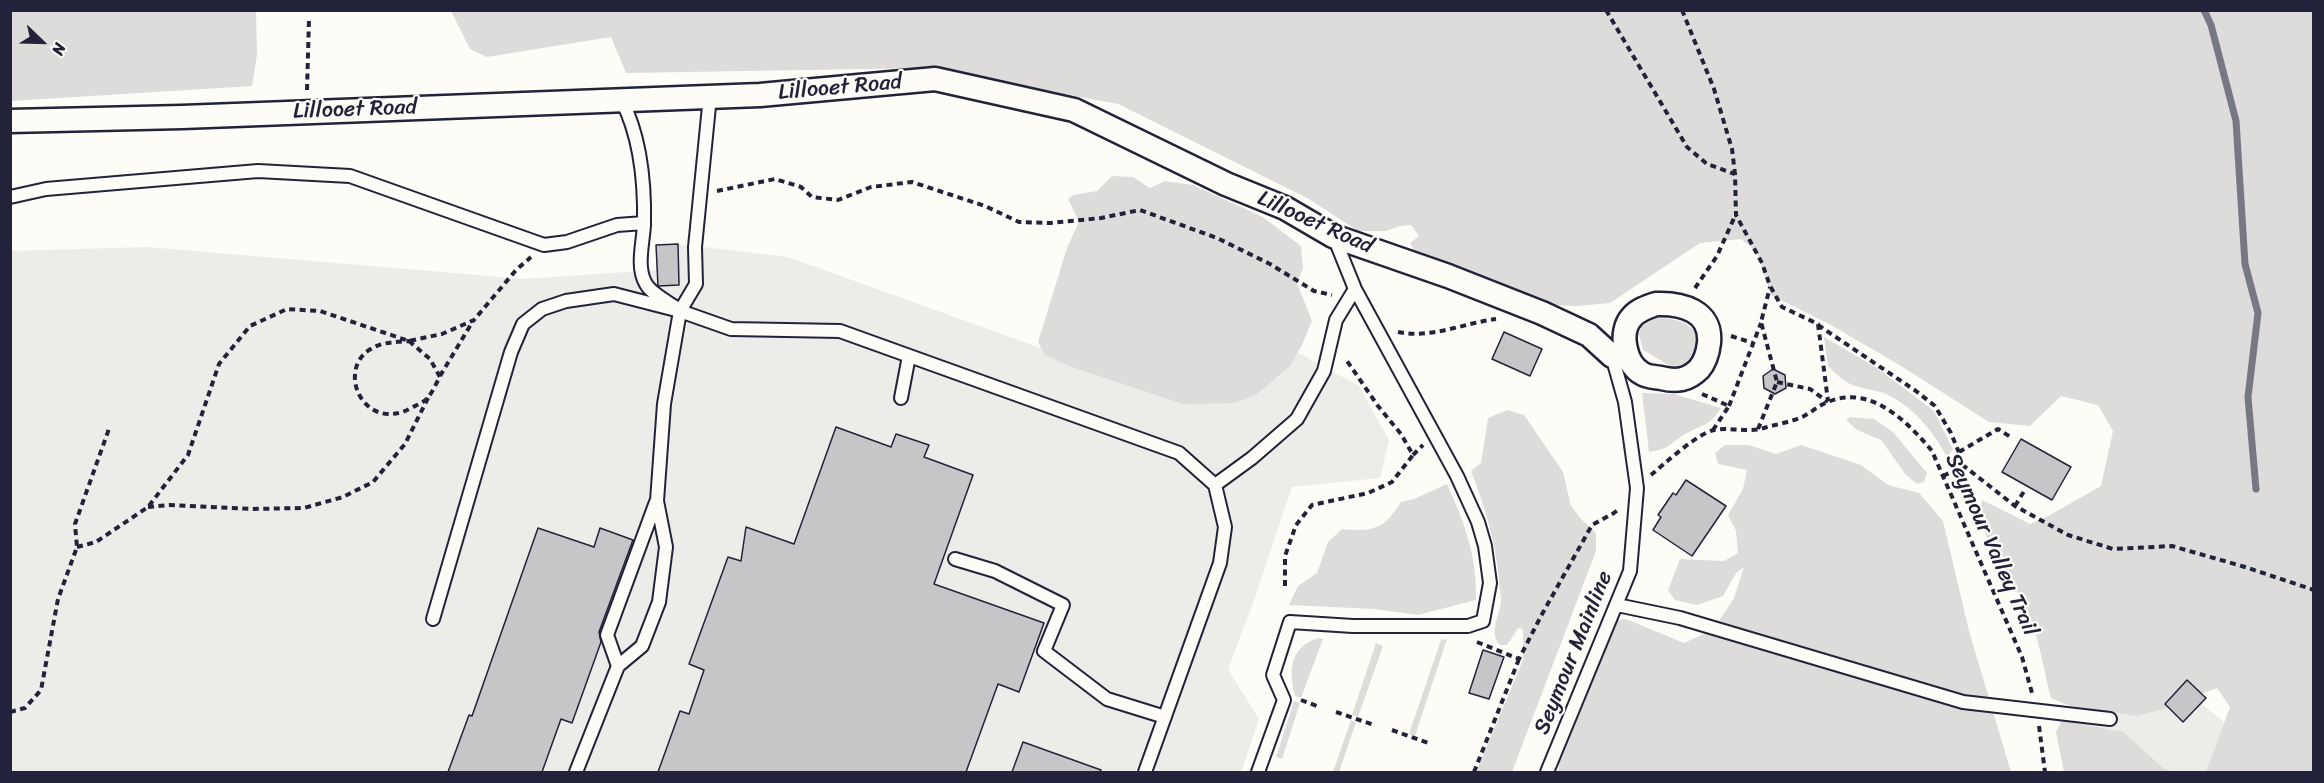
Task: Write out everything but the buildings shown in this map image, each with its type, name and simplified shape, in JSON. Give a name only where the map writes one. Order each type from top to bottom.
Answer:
[{"type":"street","name":"Lillooet Road","points":[[10,121],[182,117],[760,95],[934,79],[1074,110],[1226,184],[1285,208],[1333,236],[1448,276],[1542,313],[1619,352]]},
{"type":"street","points":[[1666,304],[1683,306],[1693,309],[1704,318],[1709,332],[1709,345],[1702,365],[1697,370],[1684,379],[1674,381],[1644,374],[1619,352],[1629,322],[1643,308],[1666,304]]},
{"type":"lane","points":[[576,772],[618,666],[642,646],[659,602],[666,547],[657,501],[664,404],[680,311],[696,284],[695,247],[710,96]]},
{"type":"lane","points":[[621,99],[631,117],[642,175],[644,223],[641,271],[646,286],[680,311]]},
{"type":"lane","points":[[10,197],[46,189],[258,171],[350,176],[544,245],[567,242],[617,225],[644,223]]},
{"type":"lane","points":[[1258,772],[1284,700],[1273,675],[1290,622],[1353,626],[1468,626],[1483,621],[1490,584],[1485,546],[1478,522],[1457,476],[1355,289],[1333,236]]},
{"type":"lane","points":[[1215,486],[1297,419],[1324,371],[1336,320],[1355,289]]},
{"type":"lane","points":[[433,620],[511,352],[523,324],[542,309],[566,301],[614,294],[680,311],[731,329],[840,331],[1179,453],[1215,486],[1225,527],[1220,563],[1145,772]]},
{"type":"lane","name":"Seymour Mainline","points":[[1547,772],[1630,571],[1637,488],[1619,352]]},
{"type":"lane","points":[[901,398],[909,356]]},
{"type":"lane","points":[[618,666],[607,635],[657,501]]},
{"type":"lane","points":[[955,559],[995,571],[1063,605],[1044,651],[1107,699],[1165,717]]},
{"type":"lane","points":[[1617,605],[1680,618],[1963,702],[2110,718]]},
{"type":"path","points":[[1606,10],[1687,147],[1707,164],[1735,174]]},
{"type":"path","points":[[1682,10],[1714,89],[1732,149],[1736,215],[1717,256],[1683,306]]},
{"type":"path","points":[[306,111],[309,19]]},
{"type":"path","points":[[716,191],[775,179],[801,187],[812,197],[838,200],[872,187],[912,182],[985,206],[1019,222],[1050,223],[1091,219],[1140,210],[1217,238],[1270,264],[1314,291],[1329,296],[1355,289]]},
{"type":"path","points":[[1736,215],[1782,307],[1818,324],[1935,406],[1951,433],[1964,465],[2015,506],[2068,535],[2113,549],[2172,546],[2313,590]]},
{"type":"path","points":[[148,507],[169,505],[251,509],[304,508],[343,497],[373,482],[405,444],[428,398],[474,320],[516,270],[544,245]]},
{"type":"path","points":[[1474,772],[1519,659],[1592,525],[1614,513],[1637,488],[1677,453],[1713,430],[1729,406],[1754,343],[1770,286]]},
{"type":"path","points":[[1329,296],[1336,320]]},
{"type":"path","points":[[77,547],[96,542],[148,507],[188,455],[219,364],[250,326],[287,309],[320,311],[410,341],[430,359],[440,377]]},
{"type":"path","points":[[1376,329],[1408,334],[1449,330],[1507,317]]},
{"type":"path","points":[[428,398],[404,413],[380,415],[366,405],[355,386],[356,369],[367,351],[385,343],[410,341],[442,334],[474,320]]},
{"type":"path","points":[[1758,430],[1777,382],[1761,322]]},
{"type":"path","points":[[1818,324],[1828,402]]},
{"type":"path","points":[[1733,336],[1754,343]]},
{"type":"path","points":[[1285,586],[1285,556],[1296,525],[1312,505],[1368,493],[1392,482],[1413,455],[1401,434],[1342,355]]},
{"type":"path","points":[[1674,381],[1729,406]]},
{"type":"path","points":[[1777,382],[1810,389],[1828,402]]},
{"type":"path","name":"Seymour Valley Trail","points":[[1828,402],[1845,398],[1880,404],[1916,432],[1932,451],[2022,657],[2037,711],[2045,772]]},
{"type":"path","points":[[1713,430],[1758,430],[1802,417],[1828,402]]},
{"type":"path","points":[[10,712],[25,708],[41,690],[58,599],[77,547],[75,524],[110,426]]},
{"type":"path","points":[[1959,452],[1998,429],[2012,438]]},
{"type":"path","points":[[1943,476],[1964,465]]},
{"type":"path","points":[[2015,506],[2026,488]]},
{"type":"path","points":[[1477,642],[1519,659]]},
{"type":"path","points":[[1294,698],[1317,706]]},
{"type":"path","points":[[1336,712],[1374,725]]},
{"type":"path","points":[[1392,730],[1431,744]]},
{"type":"shaded area","points":[[11,10],[256,11],[257,55],[252,86],[11,101]]},
{"type":"shaded area","points":[[451,11],[2313,11],[2313,772],[2206,772],[2230,707],[2217,688],[2164,709],[2137,716],[2070,706],[2051,698],[2030,617],[1990,545],[1984,529],[1981,514],[1982,500],[2030,524],[2101,486],[2113,431],[2098,405],[2061,396],[2030,426],[1989,422],[1831,325],[1771,295],[1757,252],[1741,239],[1700,243],[1610,303],[1578,306],[1542,305],[1416,255],[1410,243],[1419,236],[1411,225],[1386,231],[1358,231],[1309,199],[1118,104],[926,68],[626,73],[611,37],[487,57],[470,49]]},
{"type":"shaded area","points":[[1112,176],[1133,177],[1150,188],[1165,181],[1193,185],[1263,217],[1301,246],[1303,268],[1297,283],[1312,321],[1290,366],[1256,395],[1235,403],[1183,404],[1072,367],[1045,355],[1038,342],[1067,248],[1079,222],[1068,199],[1073,195],[1097,191]]},
{"type":"shaded area","points":[[678,244],[788,257],[1060,355],[1286,346],[1359,386],[1389,440],[1380,478],[1292,487],[1228,669],[1259,719],[1241,772],[11,772],[10,251],[148,247],[524,279],[656,270],[656,245]]},
{"type":"shaded area","points":[[1657,318],[1684,323],[1697,335],[1701,341],[1692,363],[1677,370],[1643,350],[1639,335],[1641,326]]},
{"type":"shaded area","points":[[1824,337],[1877,368],[1934,411],[1953,449],[1947,457],[1929,429],[1906,406],[1886,394],[1850,384],[1832,370],[1828,366]]},
{"type":"shaded area","points":[[1642,393],[1674,394],[1721,408],[1706,424],[1666,447],[1649,452]]},
{"type":"shaded area","points":[[1507,410],[1524,415],[1563,472],[1571,506],[1596,533],[1596,551],[1512,772],[1476,772],[1523,660],[1523,629],[1518,628],[1507,645],[1500,645],[1495,635],[1501,601],[1497,564],[1489,524],[1471,471],[1481,463],[1488,418]]},
{"type":"shaded area","points":[[1850,417],[1874,419],[1893,432],[1927,473],[1924,482],[1917,484],[1906,475],[1881,440],[1857,430],[1846,420]]},
{"type":"shaded area","points":[[1725,445],[1749,445],[1776,454],[1801,445],[1861,465],[1888,485],[1919,493],[1943,521],[1969,631],[2011,772],[1558,772],[1564,714],[1599,635],[1609,622],[1626,619],[1684,643],[1713,630],[1734,598],[1744,567],[1736,573],[1723,596],[1697,605],[1675,600],[1668,590],[1680,559],[1724,561],[1738,553],[1736,531],[1728,515],[1743,489],[1747,470],[1718,464],[1715,453]]},
{"type":"shaded area","points":[[1447,484],[1469,540],[1476,584],[1476,600],[1418,615],[1374,609],[1289,605],[1298,586],[1317,573],[1328,542],[1342,529],[1362,530],[1377,527],[1389,518],[1401,502],[1414,499]]},
{"type":"shaded area","points":[[1318,638],[1323,639],[1301,698],[1295,696],[1292,677],[1293,661],[1301,648]]},
{"type":"shaded area","points":[[1447,639],[1415,736],[1409,734],[1441,640]]},
{"type":"shaded area","points":[[1376,643],[1383,646],[1358,717],[1352,715]]},
{"type":"shaded area","points":[[2154,667],[2223,721],[2244,772],[2085,772],[2079,714]]},
{"type":"shaded area","points":[[1294,701],[1300,703],[1282,759],[1276,757]]},
{"type":"shaded area","points":[[1351,720],[1356,722],[1339,772],[1333,772]]},
{"type":"shaded area","points":[[2062,720],[2123,732],[2162,767],[2171,772],[2064,772],[2056,732]]},
{"type":"waterway","points":[[2204,10],[2211,25],[2236,121],[2245,264],[2258,313],[2248,397],[2256,489]]}]
